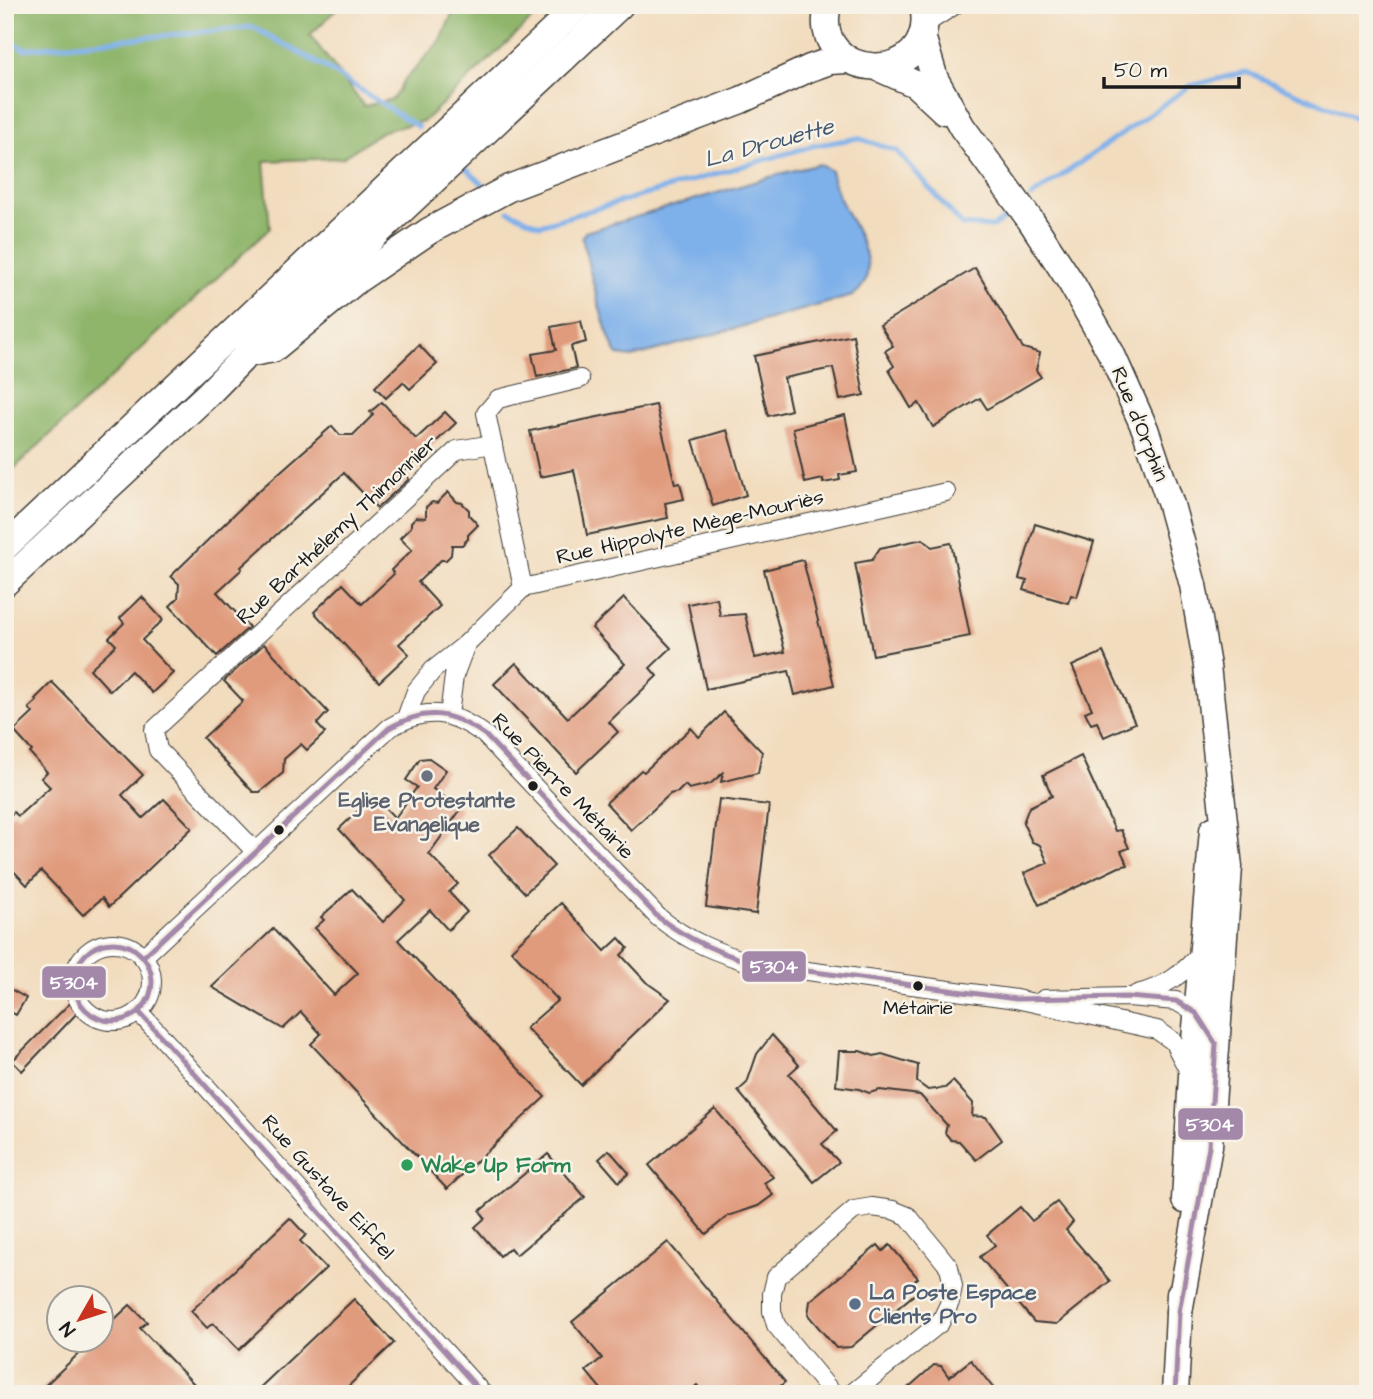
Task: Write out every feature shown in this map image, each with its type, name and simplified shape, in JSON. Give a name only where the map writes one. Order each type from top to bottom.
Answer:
[{"type":"highway","points":[[247,354],[619,5]]},
{"type":"main road","points":[[5,547],[580,5]]},
{"type":"main road","points":[[828,5],[828,36],[847,60]]},
{"type":"main road","points":[[879,68],[896,64],[910,55],[924,22]]},
{"type":"main road","name":"Rue d'Orphin","points":[[924,22],[935,79],[962,128],[1031,220],[1072,284],[1111,353],[1145,429],[1171,505],[1193,585],[1207,666],[1229,867],[1209,1146],[1179,1312]]},
{"type":"main road","points":[[5,583],[207,395],[247,354],[273,349],[337,295],[429,231],[509,188],[741,100],[810,68],[830,61],[847,60]]},
{"type":"main road","name":"Rue d'Orphin","points":[[847,60],[862,67],[879,68],[915,84],[962,128]]},
{"type":"main road","name":"Rue d'Orphin","points":[[1175,1394],[1196,1013],[1204,948],[1216,762]]},
{"type":"street","points":[[924,22],[955,5]]},
{"type":"street","points":[[406,718],[416,691],[433,670],[466,644],[523,587],[486,413],[498,399],[580,379]]},
{"type":"street","name":"Rue Barthélemy Thimonnier","points":[[256,852],[158,750],[154,730],[457,450],[493,444]]},
{"type":"street","name":"Rue Hippolyte Mège-Mouriès","points":[[523,587],[946,492]]},
{"type":"street","points":[[449,715],[454,677],[466,644]]},
{"type":"street","name":"Rue Pierre Métairie","points":[[143,957],[388,728],[406,718],[429,712],[449,715],[468,723],[485,735],[658,917],[678,933],[717,953],[755,964],[1016,999],[1157,1030],[1173,1041],[1192,1075]]},
{"type":"street","points":[[110,943],[121,944],[132,947],[143,957],[153,984],[150,996],[139,1012],[125,1020],[113,1021],[101,1019],[82,1006],[76,996],[75,971],[89,951],[110,943]]},
{"type":"street","name":"Rue Pierre Métairie","points":[[1128,997],[1158,989],[1187,970],[1204,948]]},
{"type":"street","name":"Rue Pierre Métairie","points":[[1016,999],[1128,997],[1176,1001],[1196,1013]]},
{"type":"street","name":"Rue Gustave Eiffel","points":[[139,1012],[483,1394]]},
{"type":"street","points":[[1196,1013],[1216,1044]]},
{"type":"street","points":[[833,1394],[776,1325],[772,1311],[776,1277],[854,1210],[872,1207],[893,1210],[908,1216],[949,1267],[953,1286],[950,1302],[940,1323],[851,1394]]},
{"type":"green space","points":[[5,5],[341,5],[310,35],[364,106],[393,99],[402,83],[441,40],[456,5],[547,5],[424,121],[383,131],[342,158],[264,161],[270,228],[5,477]]},
{"type":"water","points":[[820,164],[831,171],[837,192],[863,246],[867,273],[863,286],[852,296],[632,357],[618,355],[597,299],[582,237],[585,232]]},
{"type":"building","points":[[975,268],[1023,348],[1040,353],[1036,370],[1041,377],[987,409],[980,398],[933,427],[919,403],[911,408],[889,370],[894,366],[885,351],[893,346],[880,325]]},
{"type":"building","points":[[581,321],[586,342],[571,346],[576,368],[537,377],[532,354],[556,350],[551,327]]},
{"type":"building","points":[[853,335],[864,395],[840,400],[833,368],[784,378],[791,410],[768,416],[754,356]]},
{"type":"building","points":[[419,345],[437,364],[410,389],[403,382],[386,398],[375,387]]},
{"type":"building","points":[[382,402],[416,439],[445,412],[456,423],[404,472],[409,479],[377,508],[344,473],[241,567],[242,569],[217,592],[249,627],[217,656],[170,606],[178,598],[179,584],[171,576],[254,495],[332,426],[340,435],[353,435],[373,415],[370,412]]},
{"type":"building","points":[[656,405],[675,484],[680,483],[684,499],[665,503],[668,518],[587,535],[574,470],[540,477],[530,431]]},
{"type":"building","points":[[845,415],[857,472],[839,475],[840,480],[823,483],[823,479],[805,483],[793,428]]},
{"type":"building","points":[[727,430],[746,495],[713,506],[693,440]]},
{"type":"building","points":[[448,492],[469,510],[469,515],[478,525],[462,545],[452,545],[451,555],[446,560],[441,560],[418,582],[440,606],[399,644],[409,654],[379,682],[314,612],[343,584],[362,604],[394,574],[391,570],[412,550],[400,538],[411,527],[411,522],[416,517],[426,518],[426,507],[432,502],[437,503]]},
{"type":"building","points":[[1035,524],[1094,542],[1077,597],[1071,595],[1068,603],[1024,590],[1027,581],[1019,579]]},
{"type":"building","points":[[923,539],[932,547],[951,543],[970,636],[873,655],[855,563],[872,560],[880,548]]},
{"type":"building","points":[[803,560],[834,685],[795,695],[789,671],[706,689],[688,604],[717,598],[720,616],[745,614],[755,658],[785,652],[764,570]]},
{"type":"building","points":[[142,597],[163,620],[142,640],[173,673],[152,693],[131,671],[110,691],[90,669],[116,645],[109,638],[124,623],[120,618]]},
{"type":"building","points":[[624,598],[671,648],[650,668],[657,676],[609,722],[618,732],[576,772],[494,684],[516,663],[568,718],[625,664],[592,628]]},
{"type":"building","points":[[264,644],[328,712],[317,724],[325,733],[307,750],[301,744],[284,759],[283,773],[260,792],[253,792],[203,738],[243,701],[224,681]]},
{"type":"building","points":[[1103,652],[1135,723],[1104,737],[1097,722],[1091,724],[1085,712],[1092,709],[1072,666]]},
{"type":"building","points":[[52,682],[143,775],[122,795],[143,818],[164,799],[192,828],[109,907],[102,898],[83,915],[41,871],[27,885],[5,862],[5,820],[14,812],[18,816],[50,787],[41,778],[47,772],[14,731],[33,713],[29,708]]},
{"type":"building","points":[[724,712],[762,752],[758,773],[721,782],[723,773],[710,784],[689,789],[685,785],[678,792],[670,794],[631,830],[606,803],[691,728],[699,737]]},
{"type":"building","points":[[1081,756],[1115,831],[1121,830],[1129,848],[1121,851],[1128,865],[1039,905],[1024,873],[1048,863],[1040,845],[1032,842],[1023,823],[1029,807],[1052,796],[1043,775]]},
{"type":"building","points":[[429,758],[446,770],[433,789],[461,809],[429,854],[458,884],[449,892],[467,912],[448,930],[430,910],[398,940],[545,1097],[447,1189],[311,1044],[321,1034],[301,1012],[283,1029],[212,987],[273,929],[334,995],[358,973],[315,928],[324,920],[321,917],[352,889],[383,922],[405,900],[339,829],[374,796],[395,818],[417,787],[406,780],[420,759]]},
{"type":"building","points":[[719,799],[769,805],[756,914],[706,907]]},
{"type":"building","points":[[518,828],[554,866],[525,893],[489,855]]},
{"type":"building","points":[[561,903],[605,951],[619,938],[628,948],[621,955],[646,982],[670,999],[581,1085],[526,1028],[558,1000],[511,950]]},
{"type":"building","points":[[5,986],[26,998],[16,1015],[5,1009]]},
{"type":"building","points":[[70,1003],[79,1011],[22,1071],[12,1061]]},
{"type":"building","points":[[772,1035],[799,1065],[789,1074],[837,1131],[822,1144],[839,1162],[814,1182],[738,1091],[747,1083],[757,1054]]},
{"type":"building","points":[[839,1051],[860,1051],[874,1056],[882,1054],[918,1065],[917,1082],[928,1090],[945,1088],[953,1081],[973,1103],[972,1116],[986,1117],[1002,1140],[976,1160],[959,1141],[951,1140],[945,1133],[947,1125],[920,1095],[880,1090],[869,1093],[836,1086]]},
{"type":"building","points":[[715,1109],[773,1177],[764,1183],[773,1195],[758,1206],[728,1216],[706,1234],[649,1165]]},
{"type":"building","points":[[609,1150],[629,1173],[619,1182],[599,1159]]},
{"type":"building","points":[[548,1154],[585,1197],[516,1255],[510,1248],[500,1256],[475,1227],[485,1218],[480,1211]]},
{"type":"building","points":[[1057,1202],[1073,1222],[1066,1230],[1110,1281],[1057,1324],[1034,1322],[980,1257],[995,1245],[987,1235],[1020,1207],[1032,1221]]},
{"type":"building","points":[[290,1218],[306,1235],[300,1241],[326,1268],[239,1350],[213,1323],[207,1328],[191,1311]]},
{"type":"building","points":[[668,1242],[785,1382],[771,1394],[704,1394],[697,1385],[687,1394],[605,1394],[586,1371],[602,1358],[572,1322]]},
{"type":"building","points":[[878,1245],[883,1251],[890,1245],[918,1278],[911,1284],[917,1292],[851,1347],[836,1348],[808,1315],[810,1301]]},
{"type":"building","points":[[354,1299],[394,1343],[340,1394],[253,1394]]},
{"type":"building","points":[[130,1305],[147,1322],[140,1328],[197,1387],[189,1394],[36,1394],[78,1354],[116,1354],[116,1318]]},
{"type":"building","points":[[971,1360],[998,1394],[901,1394],[934,1365],[941,1366],[949,1377]]},
{"type":"waterway","name":"La Drouette","points":[[5,38],[24,49],[253,27],[330,70],[418,127]]},
{"type":"waterway","name":"La Drouette","points":[[1031,197],[1190,86],[1246,72],[1368,123]]},
{"type":"waterway","name":"La Drouette","points":[[509,211],[540,225],[812,146],[858,138],[897,151],[962,225],[993,227],[1007,217]]},
{"type":"waterway","name":"La Drouette","points":[[462,165],[484,185]]},
{"type":"transit line","name":"5304","points":[[143,957],[389,728],[415,717],[438,715],[461,721],[485,735],[658,917],[693,939],[729,955],[755,964],[1016,999],[1128,997],[1176,1001],[1196,1013],[1216,1044],[1209,1146],[1179,1312],[1175,1394]]},
{"type":"transit line","name":"5304","points":[[113,943],[128,946],[141,954],[149,967],[152,982],[149,997],[141,1010],[128,1018],[113,1021],[98,1018],[85,1010],[77,997],[74,982],[77,967],[85,954],[98,946],[113,943]]},
{"type":"transit line","name":"5304","points":[[139,1012],[483,1394]]},
{"type":"place","name":"Eglise Protestante Evangelique","points":[[427,776]]},
{"type":"place","name":"Métairie","points":[[918,986]]},
{"type":"place","name":"Wake Up Form","points":[[407,1165]]},
{"type":"place","name":"La Poste Espace Clients Pro","points":[[855,1304]]}]
